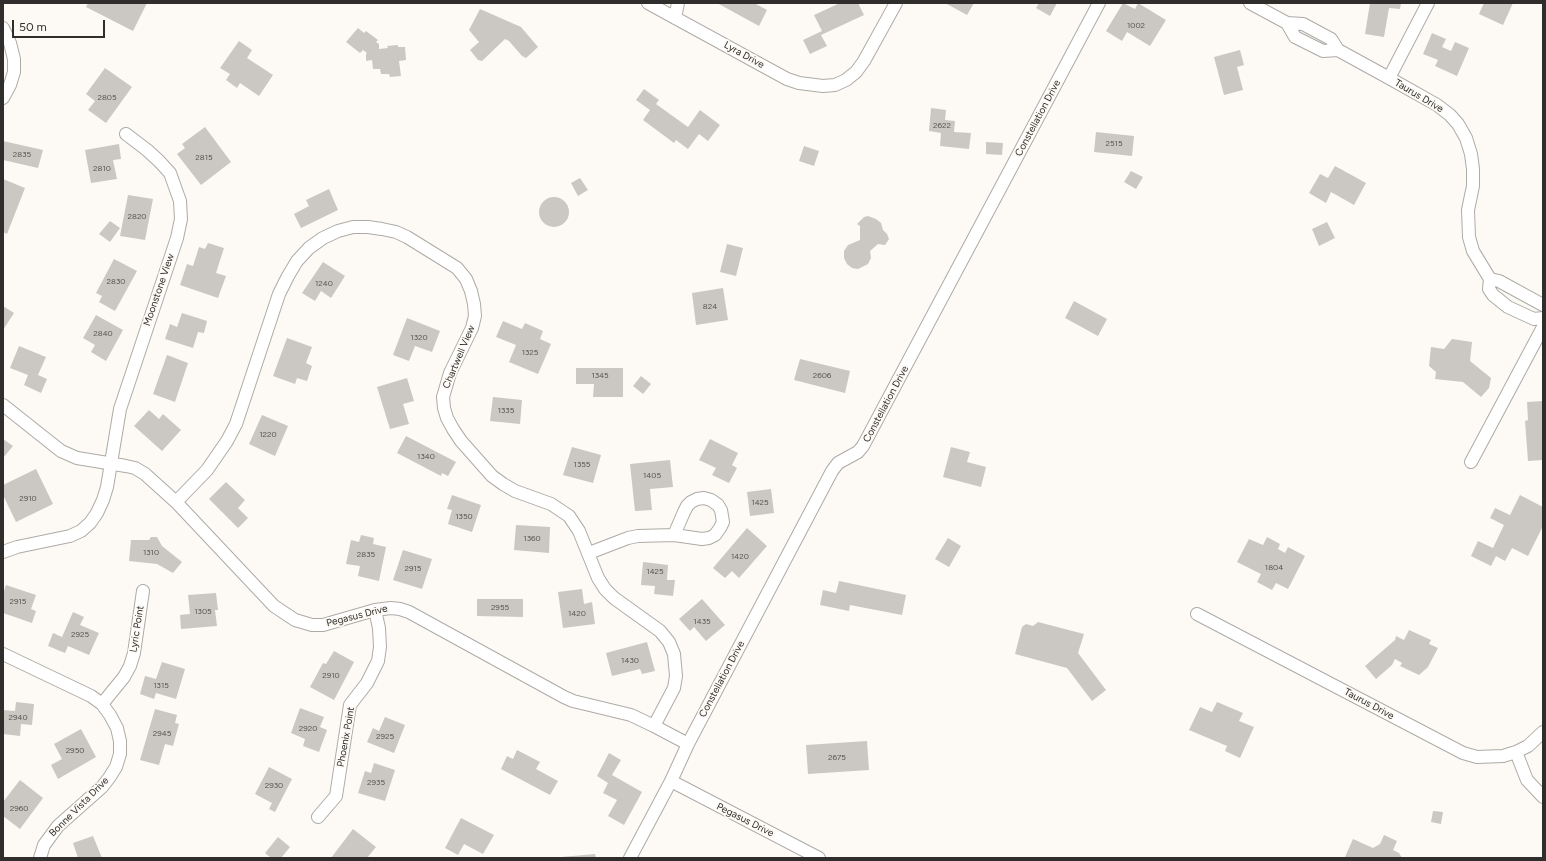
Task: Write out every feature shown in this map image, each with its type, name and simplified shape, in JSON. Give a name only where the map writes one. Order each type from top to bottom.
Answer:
[{"type":"street","name":"Lyra Drive","points":[[648,3],[787,79],[799,83],[823,86],[835,85],[846,80],[856,72],[864,62],[896,3]]},
{"type":"street","points":[[675,18],[678,3]]},
{"type":"street","name":"Constellation Drive","points":[[630,858],[671,781],[688,744],[832,471],[838,463],[858,452],[863,446],[1098,3]]},
{"type":"street","name":"Taurus Drive","points":[[1250,3],[1287,23],[1303,24],[1324,35],[1331,39],[1338,50],[1437,105],[1450,115],[1458,124],[1466,138],[1471,154],[1473,186],[1468,210],[1469,237],[1473,250],[1490,280],[1489,289],[1492,295],[1508,308],[1534,319],[1543,318]]},
{"type":"street","points":[[1389,78],[1428,3]]},
{"type":"street","points":[[3,28],[10,43],[14,59],[14,72],[10,85],[3,98]]},
{"type":"street","name":"Moonstone View","points":[[110,463],[120,409],[176,238],[180,219],[180,201],[170,173],[147,150],[126,134]]},
{"type":"street","name":"Chartwell View","points":[[176,502],[207,470],[227,441],[236,424],[276,301],[297,261],[309,248],[323,238],[338,231],[353,227],[368,227],[396,232],[407,237],[457,268],[466,279],[472,291],[475,316],[472,328],[446,385],[443,397],[447,418],[460,441],[492,476],[515,491],[551,504],[569,516],[575,523],[598,578],[605,589],[614,598],[660,631],[669,642],[674,654],[676,666],[674,688],[654,726]]},
{"type":"street","points":[[1490,280],[1500,281],[1517,292],[1543,305]]},
{"type":"street","points":[[1508,308],[1517,292]]},
{"type":"street","points":[[1471,462],[1543,327]]},
{"type":"street","name":"Pegasus Drive","points":[[3,404],[60,451],[77,458],[135,468],[145,474],[176,502],[274,606],[295,620],[312,625],[323,625],[375,610],[391,608],[409,612],[564,697],[577,702],[621,712],[654,726],[688,744]]},
{"type":"street","points":[[3,552],[17,547],[70,536],[85,527],[97,513],[103,500],[107,487],[110,463]]},
{"type":"street","points":[[588,553],[628,538],[638,536],[674,535]]},
{"type":"street","name":"Lyric Point","points":[[102,704],[124,677],[130,666],[134,653],[143,591]]},
{"type":"street","name":"Phoenix Point","points":[[318,817],[336,796],[350,705],[367,683],[378,661],[380,647],[379,628],[375,610]]},
{"type":"street","name":"Taurus Drive","points":[[1198,614],[1463,753],[1477,757],[1489,758],[1503,756],[1528,746],[1543,732]]},
{"type":"street","name":"Bonne Vista Drive","points":[[3,654],[91,696],[102,704],[117,728],[120,741],[120,754],[116,767],[102,787],[49,835],[40,858]]},
{"type":"street","points":[[1516,752],[1527,780],[1543,797]]},
{"type":"street","name":"Pegasus Drive","points":[[671,781],[819,858]]},
{"type":"building","points":[[88,3],[147,3],[133,31],[86,7]]},
{"type":"building","points":[[717,3],[754,3],[767,10],[759,26]]},
{"type":"building","points":[[840,3],[858,3],[864,15],[821,35],[827,46],[810,54],[803,40],[822,31],[814,15]]},
{"type":"building","points":[[945,3],[974,3],[967,15]]},
{"type":"building","points":[[1039,3],[1057,3],[1050,16],[1036,8]]},
{"type":"building","points":[[1123,3],[1135,9],[1138,3],[1166,20],[1150,46],[1127,32],[1122,41],[1106,31]]},
{"type":"building","points":[[1370,3],[1401,3],[1400,9],[1389,8],[1384,37],[1365,34]]},
{"type":"building","points":[[1484,3],[1513,3],[1503,25],[1479,14]]},
{"type":"building","points":[[480,9],[521,27],[538,47],[526,58],[522,56],[509,41],[505,39],[482,61],[478,60],[470,50],[479,42],[469,30]]},
{"type":"building","points":[[358,28],[364,33],[366,31],[378,40],[376,42],[379,44],[379,49],[388,48],[387,46],[398,45],[398,47],[405,47],[406,60],[399,61],[401,76],[390,77],[389,74],[381,74],[380,69],[373,69],[372,60],[366,61],[367,53],[363,50],[360,53],[346,42]]},
{"type":"building","points":[[1432,33],[1446,39],[1442,47],[1451,51],[1455,42],[1469,48],[1457,76],[1435,66],[1438,60],[1423,54]]},
{"type":"building","points":[[239,41],[252,50],[247,58],[273,75],[259,96],[240,83],[237,88],[226,80],[230,74],[220,68]]},
{"type":"building","points":[[1240,50],[1244,65],[1237,67],[1243,90],[1224,95],[1214,57]]},
{"type":"building","points":[[105,68],[132,87],[106,123],[88,110],[95,101],[86,94]]},
{"type":"building","points":[[644,89],[659,100],[656,104],[688,127],[700,110],[720,125],[708,141],[699,134],[688,149],[676,140],[674,143],[643,120],[650,110],[636,100]]},
{"type":"building","points":[[931,108],[946,110],[945,120],[955,121],[954,132],[971,133],[969,149],[940,146],[941,133],[929,131]]},
{"type":"building","points":[[205,127],[231,162],[201,185],[177,154],[185,148],[182,144]]},
{"type":"building","points":[[1096,132],[1134,136],[1132,156],[1094,152]]},
{"type":"building","points":[[3,141],[43,150],[38,168],[3,160]]},
{"type":"building","points":[[986,142],[1003,143],[1002,155],[986,154]]},
{"type":"building","points":[[119,144],[121,159],[113,160],[117,179],[91,183],[85,150]]},
{"type":"building","points":[[804,146],[819,151],[814,166],[799,161]]},
{"type":"building","points":[[1335,166],[1366,183],[1354,205],[1331,192],[1326,203],[1309,193],[1320,174],[1328,178]]},
{"type":"building","points":[[1131,171],[1143,177],[1136,189],[1124,182]]},
{"type":"building","points":[[580,178],[588,190],[578,196],[571,183]]},
{"type":"building","points":[[3,179],[25,188],[7,234],[3,232]]},
{"type":"building","points":[[329,189],[338,210],[301,228],[294,214],[309,206],[306,200]]},
{"type":"building","points":[[128,195],[153,199],[145,240],[120,236]]},
{"type":"building","points":[[554,197],[565,201],[569,212],[565,223],[554,227],[543,223],[539,212],[543,201]]},
{"type":"building","points":[[868,216],[881,223],[883,230],[889,239],[885,245],[878,244],[870,251],[871,258],[868,264],[858,269],[852,268],[847,264],[844,258],[844,251],[848,245],[860,240],[860,226],[857,224],[864,217]]},
{"type":"building","points":[[110,221],[120,228],[110,242],[99,234]]},
{"type":"building","points":[[1327,222],[1335,238],[1319,246],[1312,229]]},
{"type":"building","points":[[208,243],[224,248],[216,273],[226,276],[218,298],[180,285],[187,264],[193,266],[199,247],[205,249]]},
{"type":"building","points":[[727,244],[743,248],[736,276],[720,272]]},
{"type":"building","points":[[114,259],[137,271],[115,311],[99,302],[102,296],[96,293]]},
{"type":"building","points":[[323,262],[345,276],[331,298],[321,291],[315,301],[302,293]]},
{"type":"building","points":[[723,288],[728,320],[696,325],[692,293]]},
{"type":"building","points":[[1074,301],[1107,319],[1098,336],[1065,318]]},
{"type":"building","points":[[3,306],[14,313],[3,330]]},
{"type":"building","points":[[182,313],[207,321],[204,333],[198,332],[193,348],[165,339],[170,324],[177,327]]},
{"type":"building","points":[[96,315],[123,330],[106,361],[91,352],[95,345],[83,338]]},
{"type":"building","points":[[407,318],[440,331],[432,352],[415,346],[409,361],[393,355]]},
{"type":"building","points":[[503,321],[522,329],[525,323],[543,331],[540,339],[551,344],[538,374],[509,362],[516,345],[496,337]]},
{"type":"building","points":[[287,338],[312,347],[306,363],[312,366],[307,381],[297,378],[295,384],[273,376]]},
{"type":"building","points":[[1452,339],[1472,342],[1470,361],[1491,378],[1489,388],[1481,397],[1463,382],[1435,379],[1436,372],[1429,366],[1431,347],[1444,349]]},
{"type":"building","points":[[19,346],[46,357],[38,375],[47,379],[41,393],[24,385],[28,375],[10,368]]},
{"type":"building","points":[[167,355],[188,363],[175,402],[153,394]]},
{"type":"building","points":[[800,359],[850,371],[845,393],[794,380]]},
{"type":"building","points":[[576,368],[623,368],[623,397],[593,397],[594,384],[576,384]]},
{"type":"building","points":[[641,376],[651,384],[643,394],[633,386]]},
{"type":"building","points":[[407,378],[414,401],[403,404],[409,424],[390,429],[377,387]]},
{"type":"building","points":[[493,397],[522,400],[520,424],[490,421]]},
{"type":"building","points":[[1543,401],[1543,460],[1528,461],[1525,421],[1528,420],[1527,402]]},
{"type":"building","points":[[149,410],[159,419],[163,414],[181,430],[162,451],[134,426]]},
{"type":"building","points":[[262,415],[288,426],[275,456],[249,444]]},
{"type":"building","points":[[406,436],[456,462],[448,476],[442,473],[441,476],[397,453]]},
{"type":"building","points":[[3,439],[13,446],[3,458]]},
{"type":"building","points":[[710,439],[738,453],[732,465],[737,468],[729,483],[712,475],[716,468],[699,460]]},
{"type":"building","points":[[572,447],[601,455],[593,483],[563,475]]},
{"type":"building","points":[[951,447],[970,452],[967,462],[986,467],[981,487],[943,477]]},
{"type":"building","points":[[670,460],[673,487],[650,489],[652,510],[635,511],[630,464]]},
{"type":"building","points":[[36,469],[53,504],[16,522],[3,495],[3,485]]},
{"type":"building","points":[[226,482],[245,500],[238,508],[248,518],[238,528],[209,499]]},
{"type":"building","points":[[771,489],[774,513],[750,516],[747,492]]},
{"type":"building","points":[[452,495],[481,505],[472,532],[448,524],[452,510],[447,509]]},
{"type":"building","points":[[1520,495],[1543,507],[1543,526],[1528,556],[1512,548],[1505,561],[1496,556],[1491,566],[1471,556],[1478,541],[1493,548],[1504,525],[1490,518],[1495,508],[1510,515]]},
{"type":"building","points":[[516,525],[550,527],[549,553],[514,550]]},
{"type":"building","points":[[747,528],[767,546],[739,578],[732,571],[725,578],[713,568]]},
{"type":"building","points":[[361,535],[374,538],[373,544],[386,547],[379,581],[358,576],[360,566],[346,564],[351,540],[359,542]]},
{"type":"building","points":[[151,537],[157,537],[162,546],[182,562],[173,573],[157,564],[129,561],[131,540],[149,540]]},
{"type":"building","points":[[1267,537],[1280,544],[1278,549],[1285,553],[1288,547],[1305,556],[1288,589],[1276,583],[1272,590],[1257,582],[1261,574],[1237,562],[1249,539],[1263,545]]},
{"type":"building","points":[[948,538],[961,546],[949,567],[935,559]]},
{"type":"building","points":[[403,550],[432,559],[422,589],[393,580]]},
{"type":"building","points":[[643,562],[668,565],[667,580],[675,580],[673,596],[654,594],[655,586],[641,585]]},
{"type":"building","points":[[839,581],[906,595],[902,615],[850,605],[849,611],[820,605],[823,590],[836,593]]},
{"type":"building","points":[[6,585],[36,595],[31,609],[36,611],[32,623],[3,613],[3,594]]},
{"type":"building","points":[[582,589],[584,604],[592,602],[595,624],[563,628],[558,592]]},
{"type":"building","points":[[216,593],[218,610],[215,610],[217,626],[181,629],[180,615],[190,614],[188,595]]},
{"type":"building","points":[[477,599],[523,599],[523,617],[477,616]]},
{"type":"building","points":[[702,599],[725,625],[706,641],[694,627],[690,631],[679,619]]},
{"type":"building","points":[[73,612],[84,617],[80,625],[99,633],[89,655],[68,646],[65,653],[48,646],[53,633],[62,637]]},
{"type":"building","points":[[1038,622],[1084,634],[1078,653],[1106,690],[1092,701],[1067,668],[1015,654],[1022,627],[1026,624],[1033,626]]},
{"type":"building","points":[[1409,630],[1431,640],[1429,644],[1438,648],[1428,667],[1419,675],[1400,666],[1402,663],[1395,659],[1392,665],[1376,679],[1365,666],[1395,640],[1396,636],[1404,640]]},
{"type":"building","points":[[647,642],[655,671],[642,674],[640,669],[612,676],[606,653]]},
{"type":"building","points":[[334,651],[354,662],[334,700],[310,687],[323,663],[326,664]]},
{"type":"building","points":[[162,662],[185,669],[176,699],[156,693],[154,699],[140,694],[145,676],[156,679]]},
{"type":"building","points":[[16,702],[34,704],[32,725],[21,724],[20,736],[3,734],[3,710],[15,711]]},
{"type":"building","points":[[1217,702],[1243,713],[1239,721],[1254,727],[1240,758],[1225,751],[1227,746],[1189,730],[1200,707],[1212,712]]},
{"type":"building","points":[[300,708],[324,717],[320,727],[327,730],[319,752],[303,746],[305,739],[291,733]]},
{"type":"building","points":[[155,709],[177,715],[175,723],[179,724],[173,746],[165,744],[159,765],[140,760]]},
{"type":"building","points":[[385,717],[405,725],[394,753],[367,742],[373,728],[379,731]]},
{"type":"building","points":[[81,729],[96,757],[58,779],[51,765],[62,759],[54,744]]},
{"type":"building","points":[[867,741],[869,770],[808,774],[806,745]]},
{"type":"building","points":[[517,750],[540,762],[536,769],[558,781],[550,795],[501,769],[507,756],[513,759]]},
{"type":"building","points":[[609,753],[621,760],[612,775],[642,792],[624,825],[608,816],[617,800],[603,793],[608,783],[597,776]]},
{"type":"building","points":[[374,763],[395,770],[385,801],[358,793],[365,771],[371,773]]},
{"type":"building","points":[[269,767],[292,779],[275,812],[269,809],[272,803],[255,794]]},
{"type":"building","points":[[20,780],[43,798],[20,829],[3,816],[3,802]]},
{"type":"building","points":[[1433,811],[1443,812],[1441,824],[1431,822]]},
{"type":"building","points":[[461,818],[494,835],[483,854],[464,844],[458,855],[445,848]]},
{"type":"building","points":[[353,829],[376,847],[367,858],[331,858]]},
{"type":"building","points":[[1384,835],[1397,841],[1393,850],[1399,853],[1402,858],[1345,857],[1353,839],[1373,848],[1380,844]]},
{"type":"building","points":[[93,836],[102,858],[78,858],[73,843]]},
{"type":"building","points":[[278,837],[290,847],[281,858],[271,858],[265,853]]},
{"type":"building","points":[[595,854],[596,858],[561,858],[561,857]]}]
